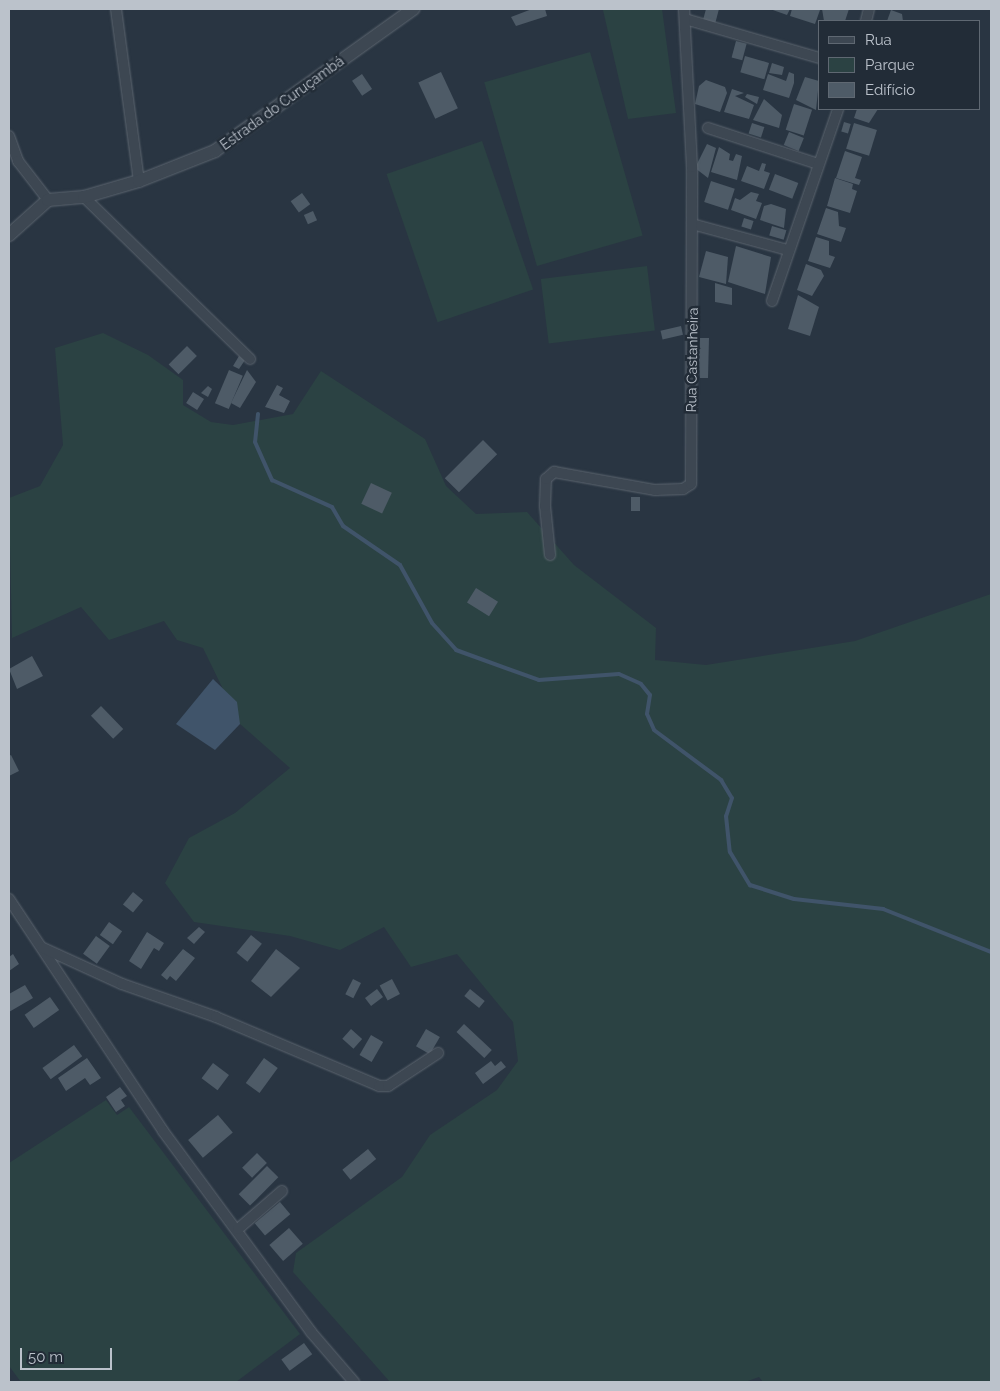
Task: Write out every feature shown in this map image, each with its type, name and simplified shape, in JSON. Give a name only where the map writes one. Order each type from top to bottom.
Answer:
[{"type":"street","points":[[116,9],[139,181]]},
{"type":"street","name":"Estrada do Curuçambá","points":[[48,200],[84,197],[139,181],[215,151],[413,9]]},
{"type":"street","points":[[685,19],[818,58]]},
{"type":"street","points":[[685,19],[708,29],[818,66]]},
{"type":"street","name":"Rua Castanheira","points":[[550,555],[545,506],[546,480],[554,472],[656,490],[684,489],[691,484],[692,224],[685,19]]},
{"type":"street","points":[[772,301],[838,110]]},
{"type":"street","points":[[708,128],[818,164]]},
{"type":"street","points":[[9,136],[18,161],[48,200],[9,234]]},
{"type":"street","points":[[84,197],[250,359]]},
{"type":"street","points":[[692,224],[788,250]]},
{"type":"street","points":[[9,899],[163,1131],[238,1229],[311,1332],[354,1382]]},
{"type":"street","points":[[42,948],[122,984],[216,1017],[379,1086],[388,1086],[438,1053]]},
{"type":"street","points":[[238,1229],[282,1191]]},
{"type":"green space","points":[[662,9],[676,113],[628,119],[603,10]]},
{"type":"green space","points":[[590,52],[643,236],[537,266],[484,82]]},
{"type":"green space","points":[[482,141],[533,289],[438,322],[387,174]]},
{"type":"green space","points":[[647,266],[655,331],[549,344],[541,279]]},
{"type":"green space","points":[[103,333],[148,355],[183,380],[183,405],[211,422],[233,425],[293,414],[321,371],[425,439],[446,486],[476,514],[527,512],[574,565],[656,628],[655,660],[706,665],[855,641],[991,594],[991,1382],[763,1382],[759,1377],[745,1382],[390,1382],[293,1272],[296,1253],[402,1177],[430,1135],[497,1090],[518,1061],[513,1022],[457,954],[411,967],[384,927],[340,950],[290,936],[194,922],[165,883],[189,838],[235,813],[290,768],[240,724],[203,648],[177,640],[164,621],[109,640],[81,607],[12,638],[9,498],[40,486],[63,445],[55,348]]},
{"type":"green space","points":[[106,1100],[117,1115],[129,1107],[300,1334],[236,1382],[21,1382],[9,1366],[9,1163]]},
{"type":"water","points":[[213,679],[237,702],[240,724],[215,750],[176,724]]},
{"type":"building","points":[[532,9],[545,9],[547,16],[516,26],[511,17]]},
{"type":"building","points":[[706,9],[719,9],[715,24],[703,20]]},
{"type":"building","points":[[770,9],[790,9],[787,15]]},
{"type":"building","points":[[792,9],[820,10],[815,24],[790,16]]},
{"type":"building","points":[[822,9],[849,9],[845,20],[824,20]]},
{"type":"building","points":[[891,10],[902,14],[903,20],[887,20]]},
{"type":"building","points":[[736,41],[747,44],[742,60],[732,57]]},
{"type":"building","points":[[745,56],[769,63],[764,79],[740,72]]},
{"type":"building","points":[[772,63],[784,67],[782,75],[769,73]]},
{"type":"building","points":[[441,72],[458,108],[435,119],[418,83]]},
{"type":"building","points":[[789,72],[794,74],[794,83],[789,98],[763,90],[768,74],[786,81]]},
{"type":"building","points":[[362,74],[372,89],[362,96],[352,81]]},
{"type":"building","points":[[805,77],[818,81],[816,110],[796,100]]},
{"type":"building","points":[[706,80],[725,87],[727,93],[720,112],[695,104],[699,86]]},
{"type":"building","points":[[732,89],[744,93],[735,96],[754,105],[749,119],[724,112]]},
{"type":"building","points":[[747,94],[759,97],[757,104],[745,97]]},
{"type":"building","points":[[764,99],[782,115],[779,128],[753,120]]},
{"type":"building","points":[[794,104],[812,110],[804,136],[786,130]]},
{"type":"building","points":[[857,110],[877,110],[869,123],[854,118]]},
{"type":"building","points":[[844,122],[851,124],[848,134],[841,132]]},
{"type":"building","points":[[752,123],[764,127],[761,137],[749,133]]},
{"type":"building","points":[[854,123],[877,130],[869,156],[846,149]]},
{"type":"building","points":[[789,132],[804,138],[799,151],[784,145]]},
{"type":"building","points":[[707,144],[716,148],[708,178],[695,168]]},
{"type":"building","points":[[719,147],[730,154],[729,160],[733,161],[736,154],[742,156],[737,180],[711,172]]},
{"type":"building","points":[[845,151],[862,157],[855,178],[861,180],[859,185],[836,178]]},
{"type":"building","points":[[762,163],[766,164],[764,171],[770,173],[764,189],[741,181],[747,166],[759,171]]},
{"type":"building","points":[[775,174],[798,183],[792,199],[769,190]]},
{"type":"building","points":[[835,178],[853,184],[852,189],[857,191],[850,213],[827,206]]},
{"type":"building","points":[[711,181],[735,189],[728,210],[704,202]]},
{"type":"building","points":[[751,192],[759,194],[756,201],[762,203],[756,219],[731,210],[735,198],[740,200]]},
{"type":"building","points":[[302,193],[310,204],[299,213],[291,201]]},
{"type":"building","points":[[771,204],[786,209],[784,228],[760,220],[764,206]]},
{"type":"building","points":[[826,208],[838,212],[839,226],[846,228],[841,242],[817,234]]},
{"type":"building","points":[[313,211],[317,220],[308,224],[304,215]]},
{"type":"building","points":[[744,218],[754,221],[751,230],[741,227]]},
{"type":"building","points":[[772,226],[786,230],[784,240],[769,236]]},
{"type":"building","points":[[816,237],[829,241],[829,255],[835,257],[830,268],[808,261]]},
{"type":"building","points":[[736,246],[771,257],[765,294],[728,282]]},
{"type":"building","points":[[706,251],[728,257],[726,284],[699,277]]},
{"type":"building","points":[[806,264],[821,270],[824,276],[812,296],[797,290]]},
{"type":"building","points":[[715,283],[732,288],[732,305],[715,302]]},
{"type":"building","points":[[798,295],[819,307],[810,336],[788,329]]},
{"type":"building","points":[[681,326],[683,335],[663,339],[661,331]]},
{"type":"building","points":[[697,338],[709,338],[708,378],[700,378]]},
{"type":"building","points":[[187,346],[197,356],[179,374],[169,364]]},
{"type":"building","points":[[239,356],[245,360],[239,369],[233,366]]},
{"type":"building","points":[[229,370],[243,376],[229,409],[215,403]]},
{"type":"building","points":[[247,370],[256,382],[240,408],[231,403]]},
{"type":"building","points":[[277,385],[283,388],[279,395],[290,401],[284,413],[265,407]]},
{"type":"building","points":[[208,386],[212,389],[208,397],[201,393]]},
{"type":"building","points":[[193,392],[204,399],[197,410],[186,403]]},
{"type":"building","points":[[483,440],[497,454],[459,492],[445,478]]},
{"type":"building","points":[[371,483],[392,493],[382,514],[361,504]]},
{"type":"building","points":[[631,497],[640,497],[640,511],[631,511]]},
{"type":"building","points":[[476,588],[498,602],[489,616],[467,602]]},
{"type":"building","points":[[32,656],[43,676],[17,689],[9,669]]},
{"type":"building","points":[[101,706],[123,729],[113,739],[91,716]]},
{"type":"building","points":[[11,755],[19,771],[9,776],[9,756]]},
{"type":"building","points":[[133,892],[143,900],[133,913],[123,904]]},
{"type":"building","points":[[109,922],[122,931],[113,944],[100,935]]},
{"type":"building","points":[[199,927],[205,932],[194,944],[187,938]]},
{"type":"building","points":[[147,932],[164,943],[159,951],[154,948],[141,969],[129,961]]},
{"type":"building","points":[[251,935],[262,944],[247,962],[237,953]]},
{"type":"building","points":[[96,936],[110,946],[97,964],[83,954]]},
{"type":"building","points":[[183,949],[195,958],[176,981],[170,976],[167,980],[161,975]]},
{"type":"building","points":[[276,949],[300,968],[271,997],[251,981]]},
{"type":"building","points":[[13,954],[19,964],[9,971],[9,957]]},
{"type":"building","points":[[353,979],[361,983],[353,998],[345,994]]},
{"type":"building","points":[[392,979],[400,994],[388,1001],[380,986]]},
{"type":"building","points":[[25,985],[33,998],[9,1012],[9,994]]},
{"type":"building","points":[[377,989],[383,997],[371,1006],[365,998]]},
{"type":"building","points":[[470,989],[485,1001],[479,1008],[464,996]]},
{"type":"building","points":[[50,997],[59,1010],[34,1028],[25,1015]]},
{"type":"building","points":[[464,1024],[492,1050],[484,1058],[456,1032]]},
{"type":"building","points":[[351,1029],[362,1039],[353,1049],[342,1039]]},
{"type":"building","points":[[426,1029],[440,1037],[430,1054],[416,1046]]},
{"type":"building","points":[[371,1035],[383,1042],[372,1062],[360,1055]]},
{"type":"building","points":[[74,1045],[82,1056],[51,1079],[42,1068]]},
{"type":"building","points":[[87,1058],[101,1078],[90,1085],[85,1078],[66,1091],[58,1078]]},
{"type":"building","points":[[264,1058],[278,1068],[260,1093],[246,1083]]},
{"type":"building","points":[[491,1061],[495,1066],[501,1061],[506,1067],[483,1084],[475,1073]]},
{"type":"building","points":[[213,1063],[229,1075],[218,1090],[202,1078]]},
{"type":"building","points":[[120,1087],[127,1096],[121,1100],[125,1106],[116,1112],[106,1097]]},
{"type":"building","points":[[218,1115],[233,1133],[203,1158],[188,1140]]},
{"type":"building","points":[[368,1149],[376,1159],[351,1180],[342,1170]]},
{"type":"building","points":[[257,1153],[267,1163],[252,1178],[242,1168]]},
{"type":"building","points":[[267,1166],[278,1177],[250,1206],[239,1194]]},
{"type":"building","points":[[280,1202],[290,1214],[265,1235],[255,1223]]},
{"type":"building","points":[[289,1228],[303,1244],[283,1261],[269,1245]]},
{"type":"building","points":[[304,1343],[312,1354],[290,1371],[281,1359]]},
{"type":"waterway","points":[[258,414],[255,442],[272,480],[332,507],[343,526],[400,565],[432,623],[456,650],[539,680],[619,674],[641,684],[650,695],[647,714],[654,730],[721,780],[732,798],[726,816],[730,852],[750,885],[794,899],[883,909],[991,952]]}]
